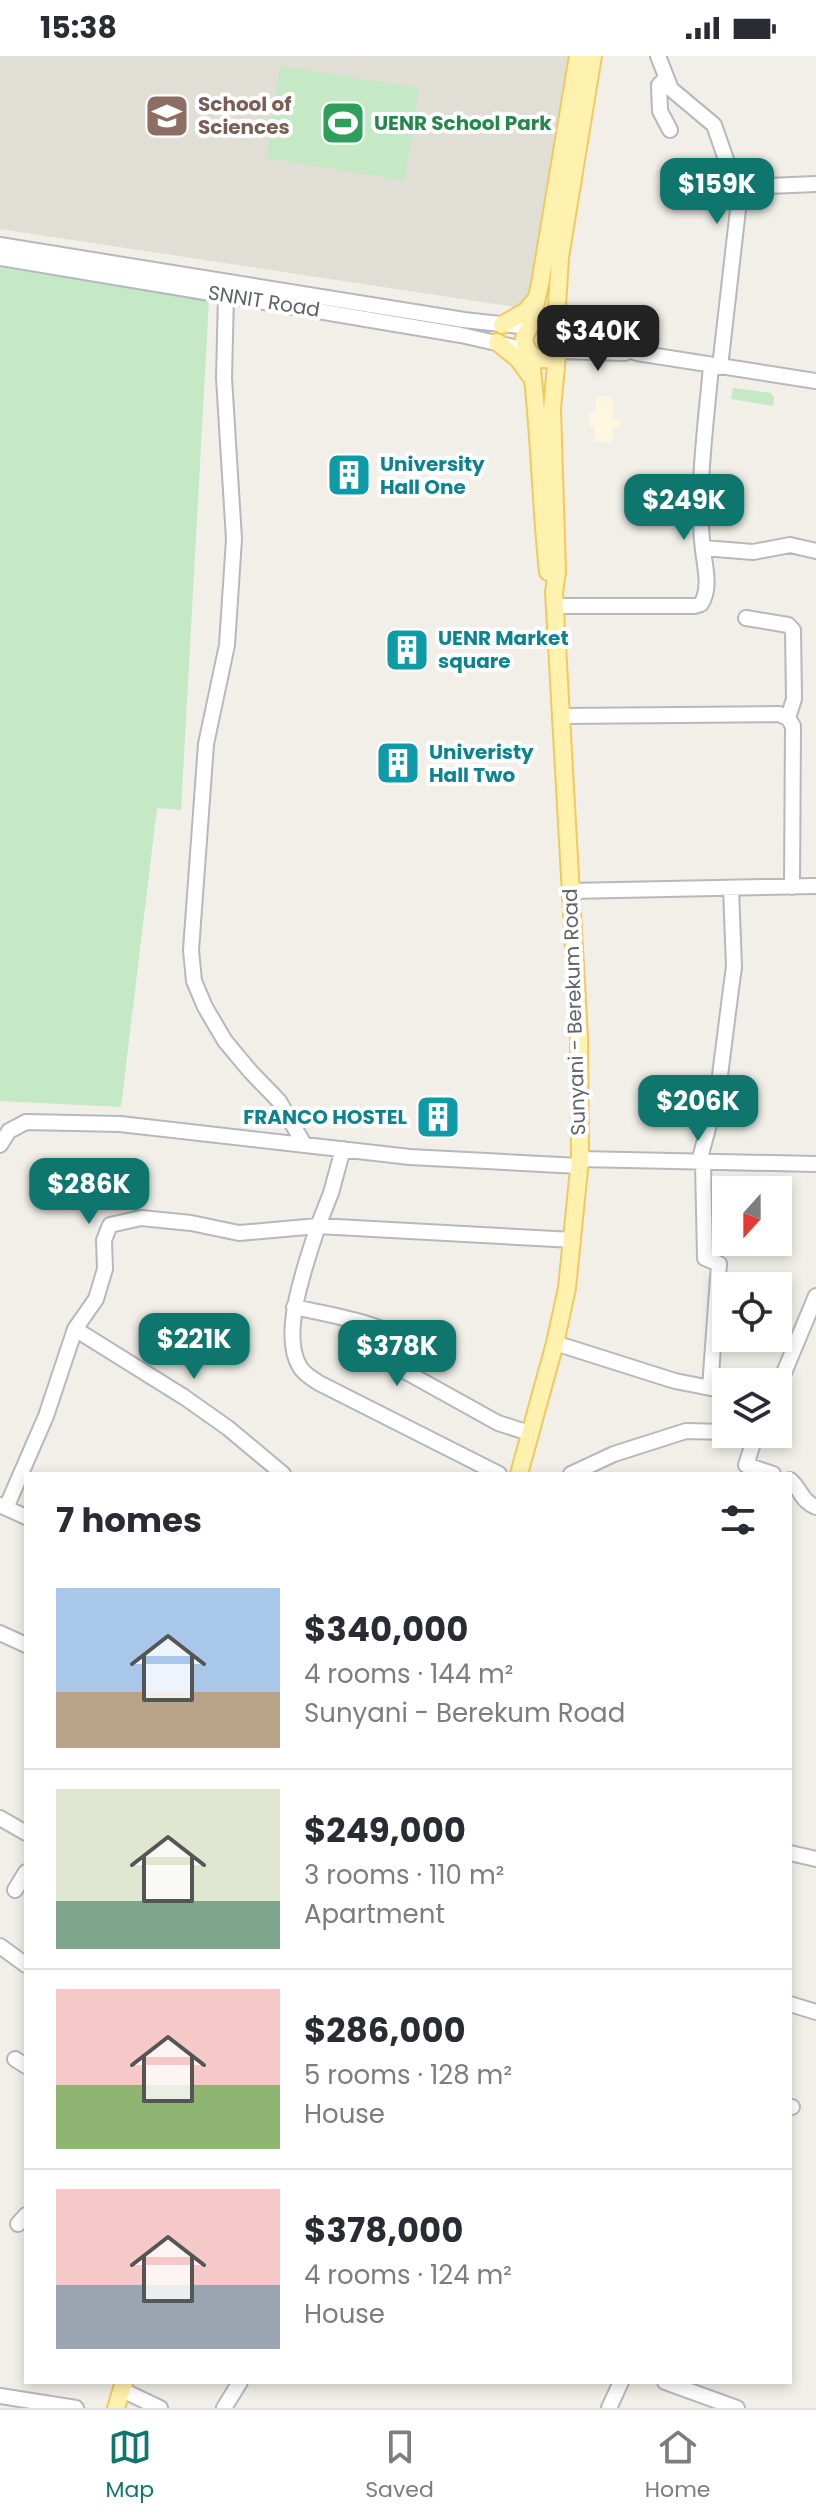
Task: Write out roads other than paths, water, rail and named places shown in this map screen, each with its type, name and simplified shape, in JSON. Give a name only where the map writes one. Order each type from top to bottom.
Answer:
[{"type":"main road","points":[[582,76],[537,298],[524,338],[529,352],[543,359],[558,353],[563,346],[557,306],[560,257],[585,57]]},
{"type":"main road","points":[[534,380],[500,333],[537,298]]},
{"type":"main road","points":[[530,326],[546,320],[561,330]]},
{"type":"main road","name":"Sunyani - Berekum Road","points":[[529,352],[537,410],[548,572],[555,599]]},
{"type":"main road","name":"Sunyani - Berekum Road","points":[[519,1472],[567,1288],[579,1162],[579,1037],[555,599],[557,572],[552,409],[558,353]]},
{"type":"main road","points":[[116,2408],[123,2386]]},
{"type":"street","points":[[555,599],[694,606],[701,604],[705,597],[702,479],[740,192],[714,125],[678,97],[666,78],[658,56]]},
{"type":"street","points":[[666,78],[659,85],[660,111],[670,130]]},
{"type":"street","points":[[740,192],[768,186],[816,184]]},
{"type":"street","name":"SNNIT Road","points":[[0,245],[71,263],[500,333],[529,352]]},
{"type":"street","name":"SNNIT Road","points":[[0,258],[71,263]]},
{"type":"street","name":"SNNIT Road","points":[[89,266],[226,295],[500,333],[530,326]]},
{"type":"street","points":[[226,295],[224,397],[234,539],[227,645],[206,744],[191,950],[194,981],[205,1007],[225,1041],[279,1101],[304,1144]]},
{"type":"street","points":[[561,330],[637,353],[816,381]]},
{"type":"street","points":[[558,353],[637,353]]},
{"type":"street","points":[[703,548],[753,552],[790,545],[816,551]]},
{"type":"street","points":[[746,618],[788,625],[793,630],[794,699],[788,718]]},
{"type":"street","points":[[563,716],[779,714],[788,718],[793,726],[792,887]]},
{"type":"street","points":[[570,891],[816,886]]},
{"type":"street","points":[[555,1343],[675,1381],[710,1388],[719,1264],[705,1258],[701,1162],[718,1091],[734,967],[731,888]]},
{"type":"street","points":[[0,1145],[9,1131],[26,1122],[120,1124],[410,1157],[816,1164]]},
{"type":"street","points":[[343,1149],[294,1307],[292,1350],[301,1369],[319,1383],[495,1472]]},
{"type":"street","points":[[24,1516],[3,1506],[46,1416],[75,1329],[96,1299],[105,1269],[104,1240],[110,1225],[141,1218],[191,1223],[239,1233],[318,1226],[573,1240]]},
{"type":"street","points":[[787,1368],[816,1296]]},
{"type":"street","points":[[294,1307],[345,1317],[397,1334],[404,1344],[396,1361],[399,1368],[498,1423],[529,1433]]},
{"type":"street","points":[[75,1329],[184,1397],[228,1428],[281,1472]]},
{"type":"street","points":[[575,1472],[614,1454],[686,1431],[712,1432]]},
{"type":"street","points":[[751,1448],[746,1465],[767,1472]]},
{"type":"street","points":[[792,1483],[805,1502],[816,1507]]},
{"type":"street","points":[[0,1633],[24,1644]]},
{"type":"street","points":[[0,1818],[24,1832]]},
{"type":"street","points":[[792,1853],[816,1859]]},
{"type":"street","points":[[15,1890],[24,1875]]},
{"type":"street","points":[[0,1946],[24,1964]]},
{"type":"street","points":[[792,2005],[816,2012]]},
{"type":"street","points":[[224,2408],[239,2384]]},
{"type":"street","points":[[609,2408],[620,2384]]},
{"type":"street","points":[[671,2384],[737,2408]]},
{"type":"street","points":[[123,2386],[160,2408]]},
{"type":"street","points":[[0,2396],[76,2408]]},
{"type":"place","name":"School of Sciences","points":[[167,116]]},
{"type":"place","name":"UENR School Park","points":[[343,123]]},
{"type":"place","name":"University Hall One","points":[[349,475]]},
{"type":"place","name":"UENR Market square","points":[[407,650]]},
{"type":"place","name":"Univeristy Hall Two","points":[[398,763]]},
{"type":"place","name":"FRANCO HOSTEL","points":[[438,1117]]}]
